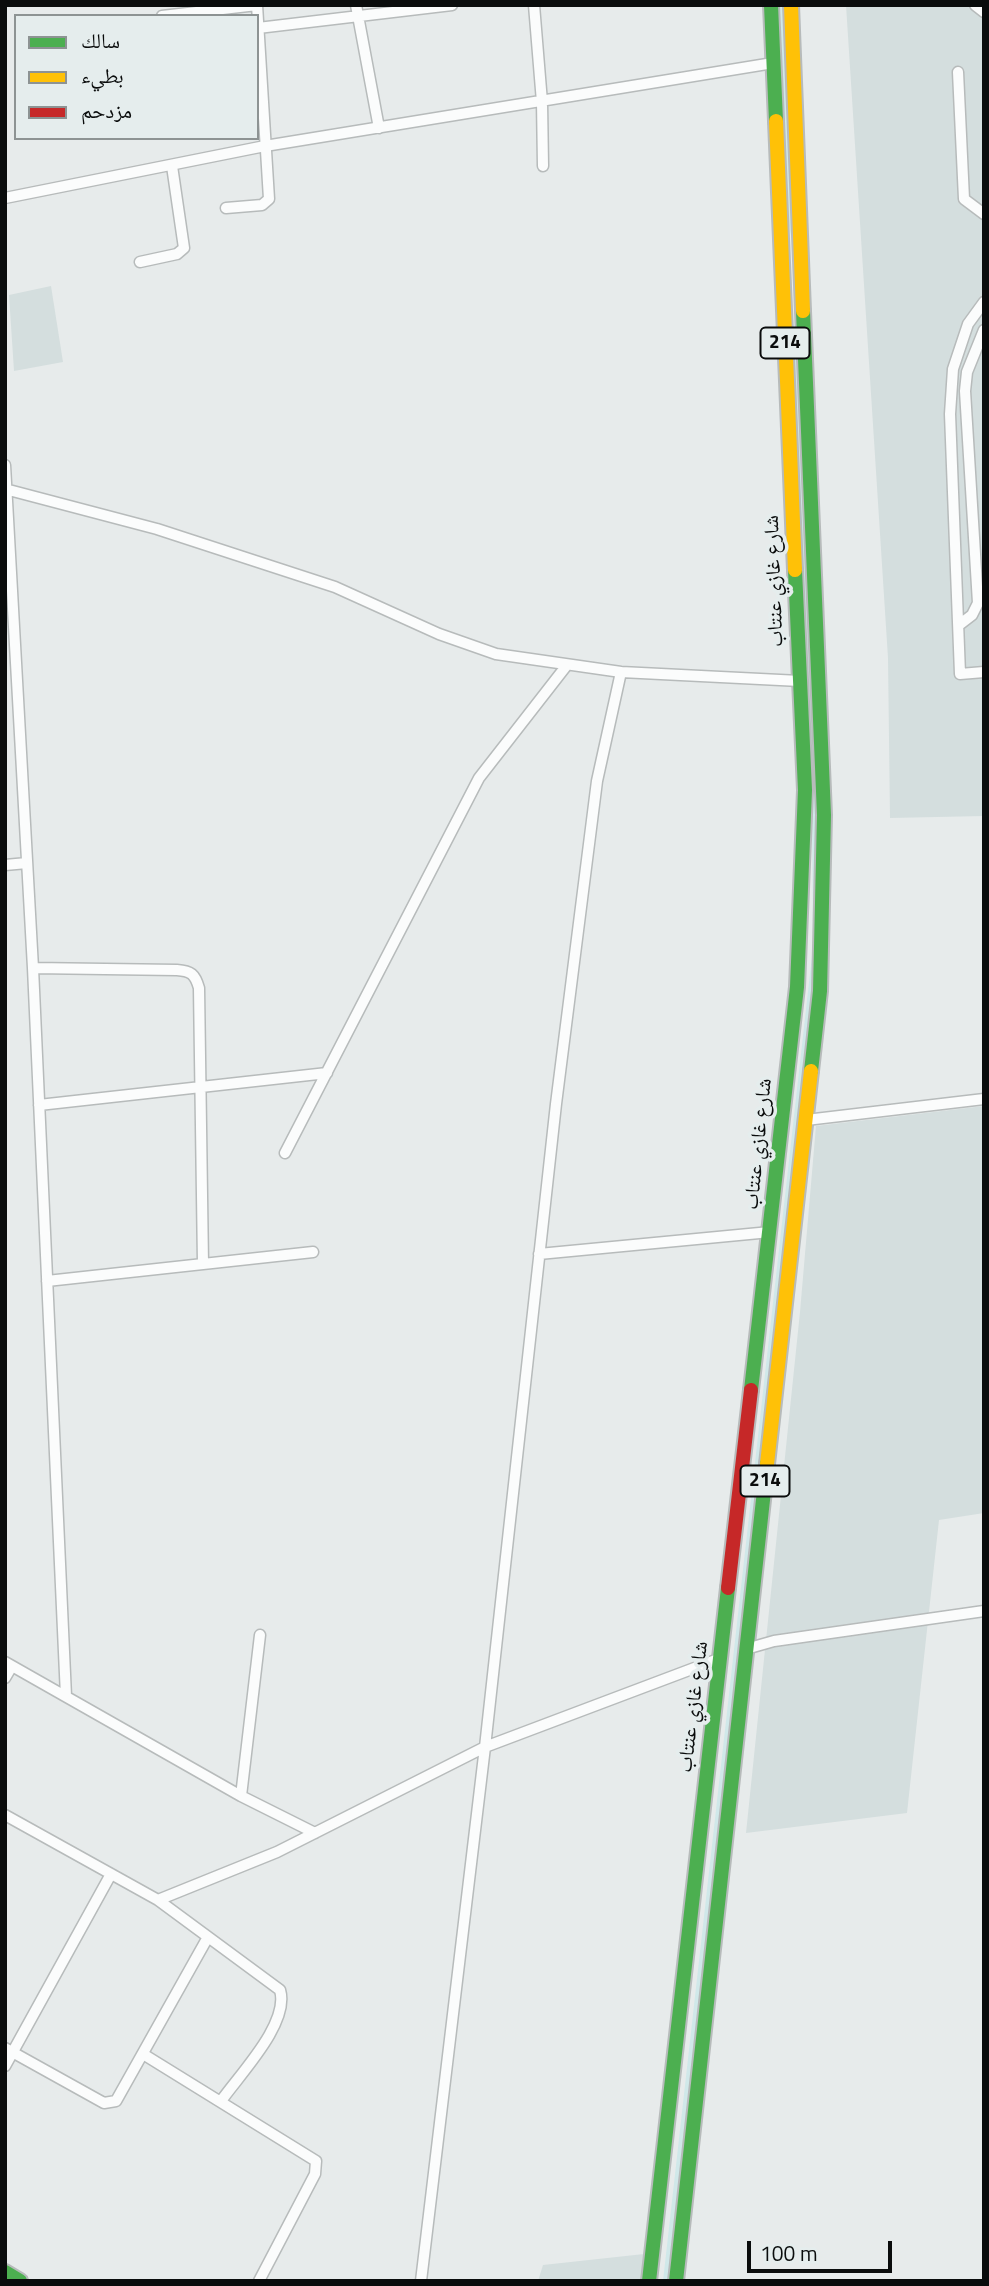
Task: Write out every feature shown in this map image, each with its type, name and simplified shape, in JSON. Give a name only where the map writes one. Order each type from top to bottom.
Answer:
[{"type":"main road","name":"شارع غازي عنتاب","points":[[649,2281],[797,988],[805,790],[771,5]]},
{"type":"main road","name":"214","points":[[676,2281],[820,991],[824,815],[791,5]]},
{"type":"main road","points":[[785,329],[804,328]]},
{"type":"main road","points":[[5,2272],[20,2281]]},
{"type":"street","points":[[168,12],[257,5]]},
{"type":"street","points":[[356,5],[379,128]]},
{"type":"street","points":[[534,5],[542,102],[543,166]]},
{"type":"street","points":[[975,5],[984,12]]},
{"type":"street","points":[[259,28],[445,6]]},
{"type":"street","points":[[226,208],[262,205],[269,199],[259,45]]},
{"type":"street","points":[[5,198],[265,146],[773,63]]},
{"type":"street","points":[[958,72],[964,199],[984,214]]},
{"type":"street","points":[[140,262],[177,254],[184,247],[172,166]]},
{"type":"street","points":[[984,302],[968,324],[953,369],[950,414],[960,674],[984,673]]},
{"type":"street","points":[[959,625],[972,615],[978,603],[965,391],[967,372],[984,330]]},
{"type":"street","points":[[5,465],[33,968],[66,1696]]},
{"type":"street","points":[[6,489],[157,529],[335,587],[439,634],[496,654],[621,673],[800,681]]},
{"type":"street","points":[[285,1153],[479,778],[567,664]]},
{"type":"street","points":[[421,2281],[485,1747],[539,1254],[597,781],[621,673]]},
{"type":"street","points":[[5,865],[27,863]]},
{"type":"street","points":[[33,968],[189,971],[196,977],[200,988],[203,1264]]},
{"type":"street","points":[[39,1105],[327,1073]]},
{"type":"street","points":[[806,1121],[984,1099]]},
{"type":"street","points":[[539,1254],[771,1232]]},
{"type":"street","points":[[47,1281],[313,1252]]},
{"type":"street","points":[[746,1649],[774,1641],[984,1611]]},
{"type":"street","points":[[241,1796],[260,1635]]},
{"type":"street","points":[[158,1900],[315,1833],[485,1747],[721,1657]]},
{"type":"street","points":[[5,1678],[9,1664],[241,1796],[315,1833]]},
{"type":"street","points":[[5,1815],[158,1900],[280,1990],[284,2003],[279,2020],[221,2101]]},
{"type":"street","points":[[5,2066],[9,2050],[111,1874]]},
{"type":"street","points":[[9,2050],[110,2104],[118,2099],[208,1937]]},
{"type":"street","points":[[143,2054],[312,2157],[318,2166],[259,2281]]},
{"type":"shaded area","points":[[780,5],[785,5],[793,245],[788,221]]},
{"type":"shaded area","points":[[846,5],[984,5],[984,816],[890,818],[888,658]]},
{"type":"shaded area","points":[[51,286],[63,362],[14,371],[9,295]]},
{"type":"shaded area","points":[[794,352],[797,352],[818,811],[818,952],[671,2261],[668,2281],[663,2281],[813,947],[812,818]]},
{"type":"shaded area","points":[[984,1106],[984,1513],[939,1520],[907,1813],[746,1833],[800,1312],[816,1126]]},
{"type":"shaded area","points":[[644,2254],[641,2281],[538,2281],[543,2265]]},
{"type":"traffic: fast","points":[[771,5],[776,121]]},
{"type":"traffic: fast","points":[[803,311],[824,815],[820,991],[811,1071]]},
{"type":"traffic: fast","points":[[751,1390],[797,987],[805,790],[795,570]]},
{"type":"traffic: fast","points":[[676,2281],[767,1464]]},
{"type":"traffic: fast","points":[[649,2281],[728,1588]]},
{"type":"traffic: fast","points":[[5,2272],[20,2281]]},
{"type":"traffic: slow","points":[[791,5],[803,311]]},
{"type":"traffic: slow","points":[[776,121],[795,570]]},
{"type":"traffic: slow","points":[[767,1464],[811,1071]]},
{"type":"traffic: jam","points":[[728,1588],[751,1390]]}]
